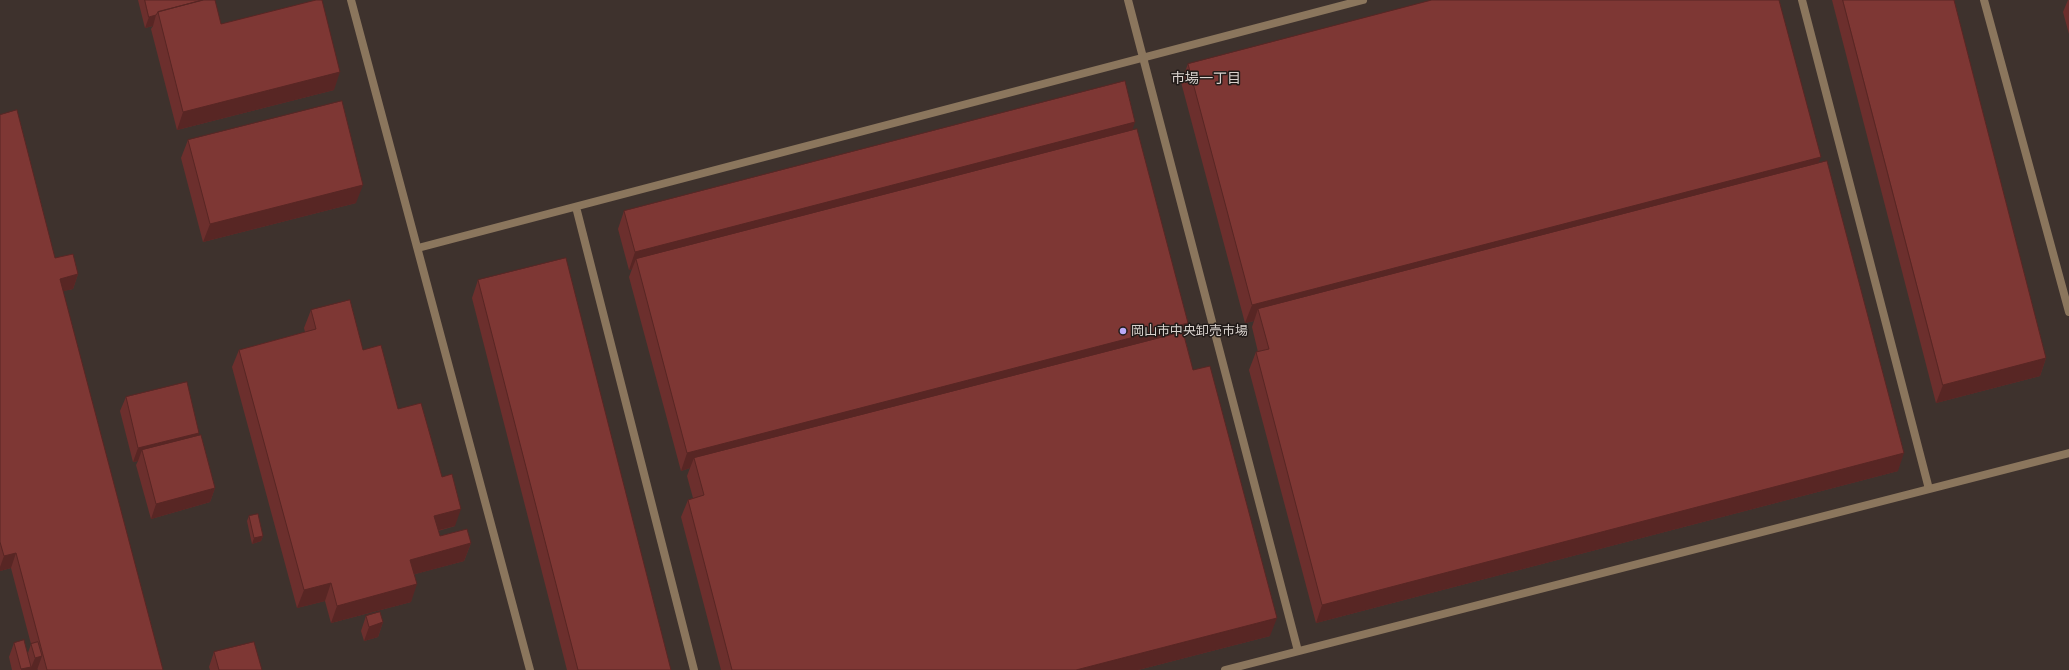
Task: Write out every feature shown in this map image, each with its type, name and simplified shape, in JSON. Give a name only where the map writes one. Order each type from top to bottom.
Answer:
[{"type":"lane","points":[[351,0],[530,670]]},
{"type":"lane","points":[[1128,0],[1298,651]]},
{"type":"lane","points":[[418,248],[1363,0]]},
{"type":"lane","points":[[1802,0],[1929,489]]},
{"type":"lane","points":[[1984,0],[2069,312]]},
{"type":"lane","points":[[576,207],[694,670]]},
{"type":"lane","points":[[1225,670],[2069,453]]},
{"type":"building","points":[[145,0],[202,0],[158,12],[156,15],[149,17]]},
{"type":"building","points":[[204,0],[215,0],[221,24],[316,0],[322,0],[340,72],[183,112],[158,12]]},
{"type":"building","points":[[1432,0],[1779,0],[1821,157],[1252,305],[1188,64]]},
{"type":"building","points":[[1843,0],[1954,0],[2046,358],[1943,385]]},
{"type":"building","points":[[1125,81],[1135,122],[635,252],[624,211]]},
{"type":"building","points":[[342,101],[363,185],[210,224],[188,140]]},
{"type":"building","points":[[17,110],[55,258],[73,254],[78,274],[60,279],[163,670],[47,670],[16,553],[4,556],[0,542],[0,115]]},
{"type":"building","points":[[1137,129],[1188,323],[687,453],[636,259]]},
{"type":"building","points":[[1827,161],[1904,453],[1322,605],[1256,352],[1269,349],[1258,309]]},
{"type":"building","points":[[566,258],[671,670],[578,670],[478,280]]},
{"type":"building","points":[[350,300],[363,350],[381,345],[398,409],[421,403],[442,477],[452,474],[461,509],[434,516],[440,536],[467,529],[471,543],[410,560],[417,584],[337,606],[331,583],[304,590],[239,350],[316,329],[311,310]]},
{"type":"building","points":[[1183,332],[1193,370],[1210,366],[1277,618],[1076,670],[732,670],[688,500],[704,495],[694,458]]},
{"type":"building","points":[[187,382],[199,433],[138,448],[126,397]]},
{"type":"building","points":[[201,435],[215,488],[156,504],[142,450]]},
{"type":"building","points":[[258,514],[263,536],[254,538],[249,516]]},
{"type":"building","points":[[380,612],[383,622],[369,627],[366,616]]},
{"type":"building","points":[[24,640],[31,667],[21,669],[14,643]]},
{"type":"building","points":[[38,642],[42,656],[35,658],[31,644]]},
{"type":"building","points":[[254,642],[262,670],[219,670],[214,652]]},
{"type":"place","name":"岡山市中央卸売市場","points":[[1123,331]]},
{"type":"district","name":"市場一丁目","points":[[1206,79]]}]
